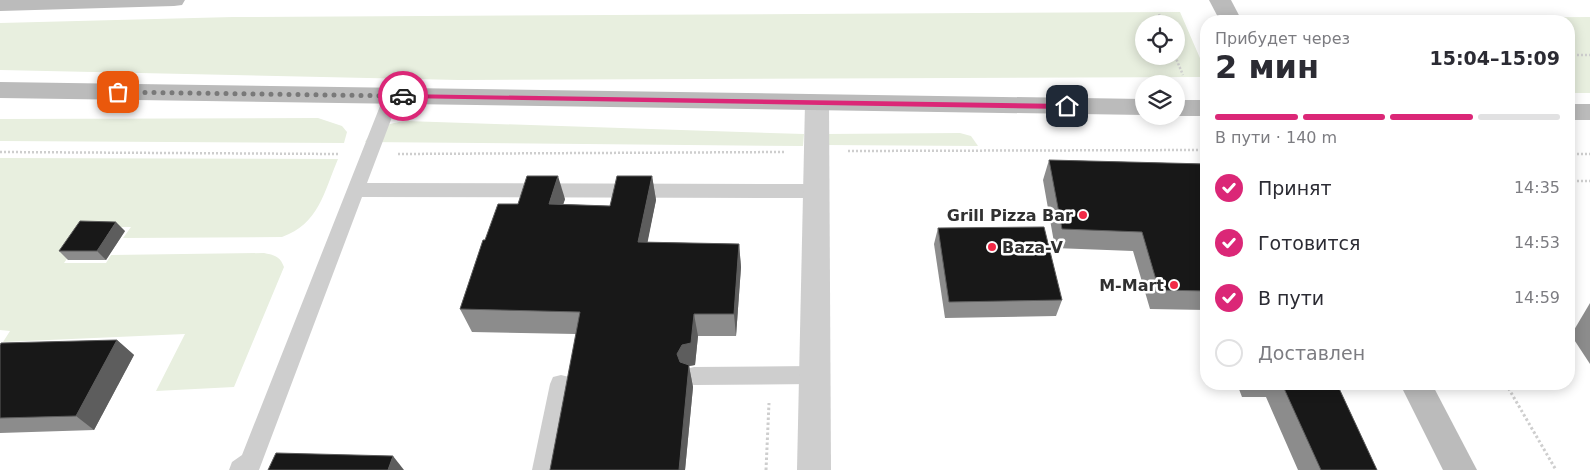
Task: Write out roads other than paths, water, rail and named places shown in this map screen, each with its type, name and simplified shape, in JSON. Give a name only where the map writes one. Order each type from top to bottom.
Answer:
[{"type":"main road","points":[[0,5],[174,0]]},
{"type":"main road","points":[[1220,0],[1228,15]]},
{"type":"main road","points":[[0,90],[1135,108]]},
{"type":"main road","points":[[1185,108],[1200,108]]},
{"type":"main road","points":[[1575,112],[1590,112]]},
{"type":"main road","points":[[1419,390],[1460,470]]},
{"type":"street","points":[[814,470],[817,103]]},
{"type":"lane","points":[[247,467],[357,190],[392,96]]},
{"type":"lane","points":[[357,190],[816,192]]},
{"type":"lane","points":[[694,376],[814,375]]},
{"type":"lane","points":[[543,470],[561,384]]},
{"type":"place","name":"Grill Pizza Bar","points":[[1083,215]]},
{"type":"place","name":"Baza-V","points":[[992,247]]},
{"type":"place","name":"M-Mart","points":[[1174,285]]}]
